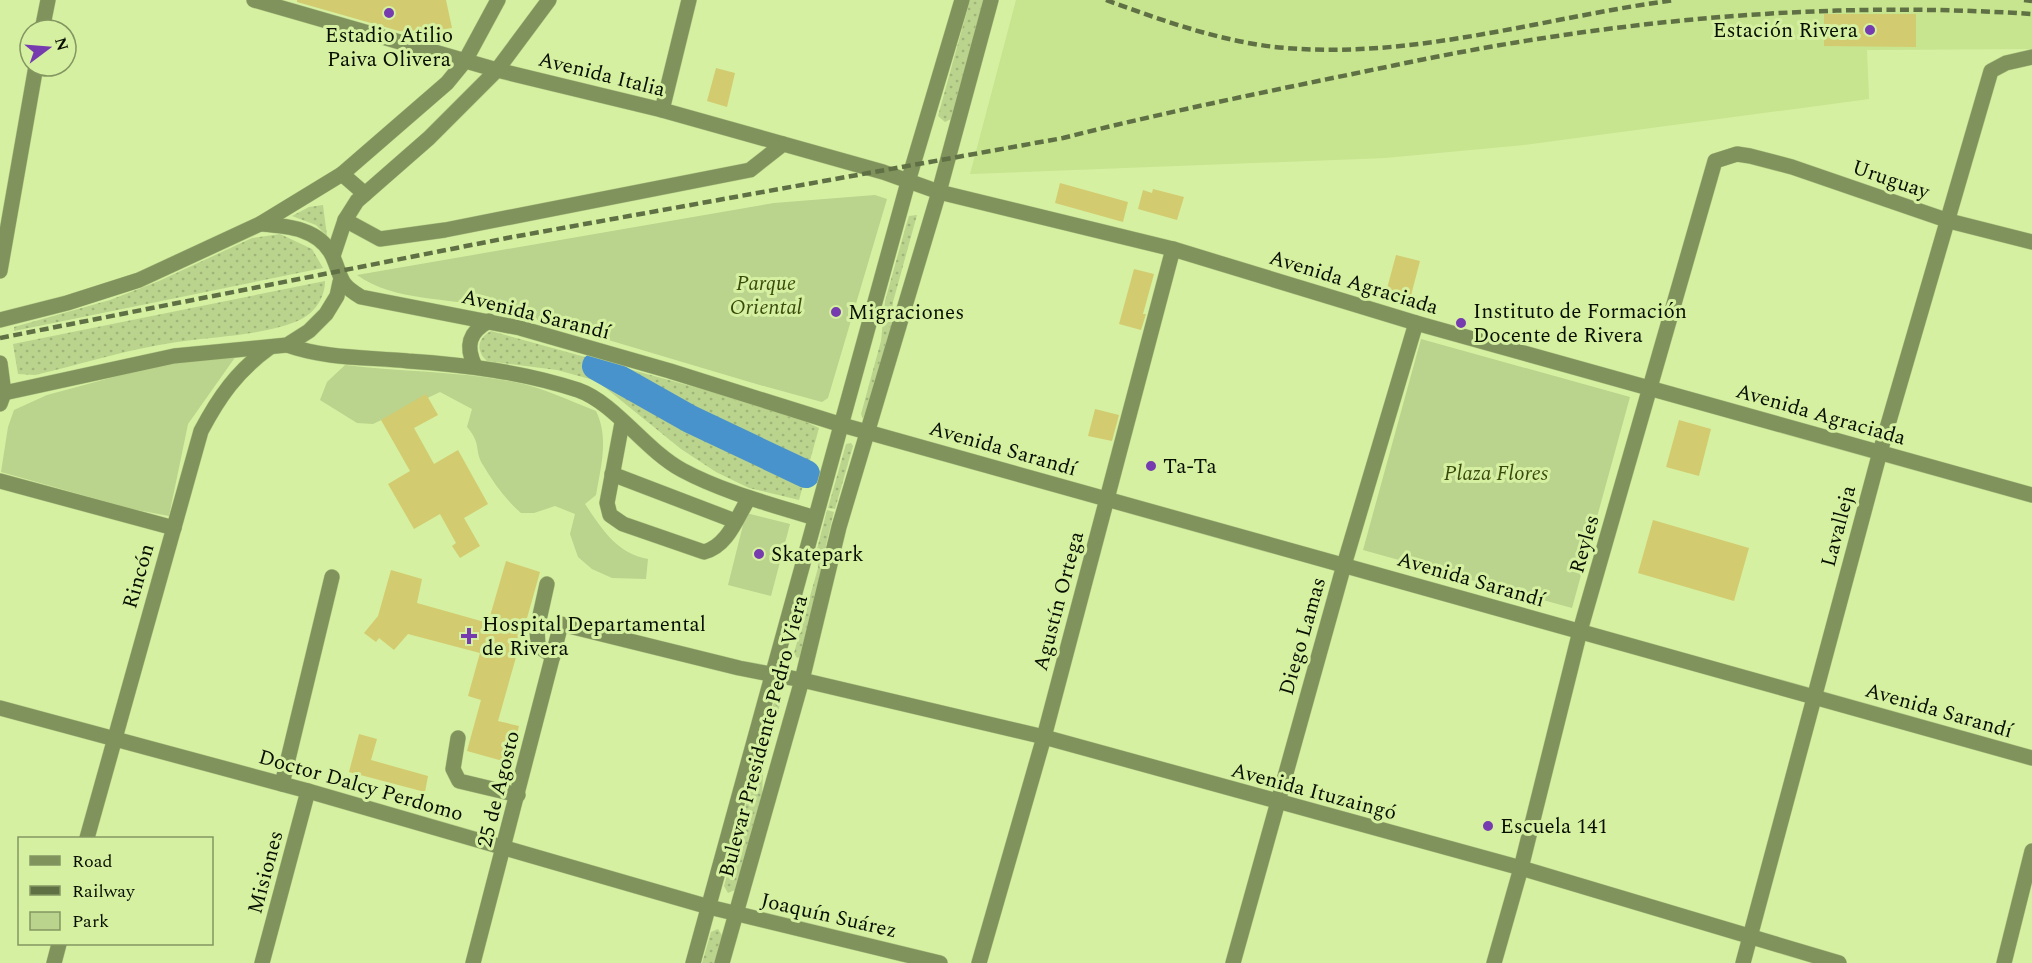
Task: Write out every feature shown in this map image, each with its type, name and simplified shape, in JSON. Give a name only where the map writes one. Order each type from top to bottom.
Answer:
[{"type":"street","points":[[44,18],[48,0]]},
{"type":"street","name":"Avenida Italia","points":[[254,0],[497,70],[662,110],[909,181],[939,192]]},
{"type":"street","points":[[0,320],[67,303],[139,280],[260,224],[342,174],[447,83],[465,60],[498,0]]},
{"type":"street","points":[[333,256],[345,220],[365,194],[429,138],[497,70],[549,0]]},
{"type":"street","points":[[662,110],[689,0]]},
{"type":"street","name":"Bulevar Presidente Pedro Viera","points":[[693,963],[909,181],[962,0]]},
{"type":"street","name":"Bulevar Presidente Pedro Viera","points":[[722,963],[802,680],[839,527],[939,192],[991,0]]},
{"type":"street","name":"Lavalleja","points":[[1743,963],[1880,452],[1991,71],[2006,63],[2032,57]]},
{"type":"street","points":[[0,271],[34,78]]},
{"type":"street","points":[[345,220],[380,239],[444,230],[750,170],[783,144]]},
{"type":"street","name":"Uruguay","points":[[1737,154],[1792,167],[1949,220],[2032,242]]},
{"type":"street","name":"Reyles","points":[[1494,963],[1521,868],[1580,631],[1714,161],[1737,154]]},
{"type":"street","points":[[342,174],[365,194]]},
{"type":"street","name":"Avenida Agraciada","points":[[939,192],[1173,249],[1416,322],[2032,495]]},
{"type":"street","points":[[0,363],[2,398],[174,356],[287,345],[309,331],[326,314],[336,296],[340,282],[333,256],[324,243],[306,231],[292,227],[260,224]]},
{"type":"street","name":"Agustín Ortega","points":[[979,963],[1044,737],[1173,249]]},
{"type":"street","name":"Avenida Sarandí","points":[[340,282],[361,297],[489,321],[670,371],[842,425],[2032,758]]},
{"type":"street","points":[[476,366],[469,354],[469,339],[477,327],[489,321]]},
{"type":"street","name":"Diego Lamas","points":[[1233,963],[1344,565],[1416,322]]},
{"type":"street","points":[[287,345],[313,354],[476,366],[539,378],[581,391],[600,401],[653,450],[682,470],[749,498],[815,518]]},
{"type":"street","name":"Rincón","points":[[87,837],[201,431],[217,400],[239,373],[269,348]]},
{"type":"street","points":[[622,423],[607,503],[610,515],[623,524],[704,552],[716,549],[749,498]]},
{"type":"street","points":[[612,474],[735,521]]},
{"type":"street","points":[[0,481],[174,528]]},
{"type":"street","points":[[282,784],[332,577]]},
{"type":"street","points":[[547,584],[537,629],[538,646],[553,656]]},
{"type":"street","name":"Avenida Ituzaingó","points":[[561,624],[774,676],[802,680],[1044,737],[1521,868],[1839,963]]},
{"type":"street","name":"25 de Agosto","points":[[473,963],[561,624]]},
{"type":"street","name":"Doctor Dalcy Perdomo","points":[[0,708],[308,791],[709,907]]},
{"type":"street","points":[[458,738],[453,769],[459,781],[518,795]]},
{"type":"street","name":"Misiones","points":[[262,963],[308,791]]},
{"type":"street","points":[[2004,963],[2032,851]]},
{"type":"street","name":"Joaquín Suárez","points":[[709,907],[940,963]]},
{"type":"street","points":[[54,963],[59,945]]},
{"type":"shaded area","points":[[1016,0],[2032,0],[2032,49],[1867,50],[1869,99],[1524,145],[1385,158],[970,174]]},
{"type":"green space","points":[[970,0],[984,0],[951,119],[945,122],[938,116]]},
{"type":"green space","name":"Parque Oriental","points":[[875,195],[887,199],[828,398],[822,402],[492,308],[422,298],[388,290],[357,275],[774,203]]},
{"type":"green space","points":[[323,205],[327,236],[316,225],[292,216],[309,207]]},
{"type":"green space","points":[[917,215],[893,302],[891,334],[863,419],[861,414],[881,341],[885,301],[909,216]]},
{"type":"green space","points":[[280,234],[312,249],[323,268],[14,331],[14,327],[110,300],[159,281],[252,238]]},
{"type":"green space","points":[[325,281],[323,295],[312,311],[307,316],[281,327],[159,345],[35,375],[18,374],[13,344]]},
{"type":"green space","points":[[491,331],[788,413],[819,428],[799,500],[749,488],[716,472],[681,449],[597,381],[557,370],[487,361],[481,353],[480,344],[483,337]]},
{"type":"green space","name":"Plaza Flores","points":[[1421,339],[1630,397],[1572,608],[1363,550]]},
{"type":"green space","points":[[236,356],[188,424],[169,516],[132,509],[1,472],[8,427],[14,410],[47,395],[177,360]]},
{"type":"green space","points":[[345,365],[493,378],[524,384],[596,411],[602,431],[602,463],[596,495],[585,504],[618,546],[648,559],[646,579],[612,578],[592,569],[578,557],[570,534],[575,514],[555,506],[534,513],[521,513],[515,508],[495,484],[480,460],[475,438],[467,427],[472,409],[440,392],[373,424],[357,423],[320,400],[327,382]]},
{"type":"green space","points":[[851,443],[853,446],[835,509],[828,508],[846,444]]},
{"type":"green space","points":[[827,510],[834,512],[826,545],[825,568],[802,656],[797,658],[794,653],[818,568],[817,549]]},
{"type":"green space","name":"Skatepark","points":[[746,513],[790,524],[771,596],[728,585]]},
{"type":"green space","points":[[779,693],[782,697],[763,769],[762,800],[737,889],[728,893],[724,886],[772,707]]},
{"type":"green space","points":[[718,929],[723,937],[715,963],[702,963],[711,932]]},
{"type":"building","name":"Estadio Atilio Paiva Olivera","points":[[297,0],[446,0],[452,28],[417,33],[399,31],[297,2]]},
{"type":"building","name":"Estación Rivera","points":[[1824,14],[1916,14],[1916,47],[1824,46]]},
{"type":"building","points":[[716,68],[735,73],[727,107],[707,101]]},
{"type":"building","points":[[1060,183],[1128,202],[1123,222],[1055,203]]},
{"type":"building","points":[[1153,189],[1184,197],[1177,220],[1138,209],[1143,190],[1152,193]]},
{"type":"building","points":[[1396,255],[1420,261],[1409,303],[1385,296]]},
{"type":"building","points":[[1134,269],[1154,274],[1141,330],[1119,324]]},
{"type":"building","points":[[426,394],[438,415],[414,428],[434,464],[458,450],[488,504],[464,518],[480,546],[460,558],[452,546],[456,543],[440,514],[414,529],[388,484],[410,471],[381,420]]},
{"type":"building","points":[[1095,409],[1119,415],[1112,441],[1088,436]]},
{"type":"building","points":[[1679,420],[1711,429],[1699,476],[1666,467]]},
{"type":"building","points":[[1653,520],[1749,548],[1734,601],[1638,573]]},
{"type":"building","name":"Hospital Departamental de Rivera","points":[[506,561],[540,572],[498,721],[519,726],[510,763],[467,751],[481,700],[468,696],[480,653],[408,634],[394,650],[379,638],[376,642],[364,633],[378,616],[391,570],[422,579],[417,603],[488,623]]},
{"type":"building","points":[[359,734],[377,739],[371,760],[428,776],[425,792],[349,772]]},
{"type":"waterway","points":[[596,366],[690,419],[806,474]]},
{"type":"railway","points":[[1106,0],[1217,36],[1286,48],[1335,50],[1384,48],[1433,42],[1675,0]]},
{"type":"railway","points":[[2024,0],[2032,1]]},
{"type":"railway","points":[[0,338],[507,238],[1063,138],[1313,82],[1554,36],[1712,18],[1792,12],[1952,10],[2032,14]]},
{"type":"place","name":"Estadio Atilio Paiva Olivera","points":[[389,13]]},
{"type":"place","name":"Estación Rivera","points":[[1870,30]]},
{"type":"place","name":"Migraciones","points":[[836,312]]},
{"type":"place","name":"Instituto de Formación Docente de Rivera","points":[[1461,323]]},
{"type":"place","name":"Ta-Ta","points":[[1151,466]]},
{"type":"place","name":"Skatepark","points":[[759,554]]},
{"type":"place","name":"Hospital Departamental de Rivera","points":[[469,636]]},
{"type":"place","name":"Escuela 141","points":[[1488,826]]}]
